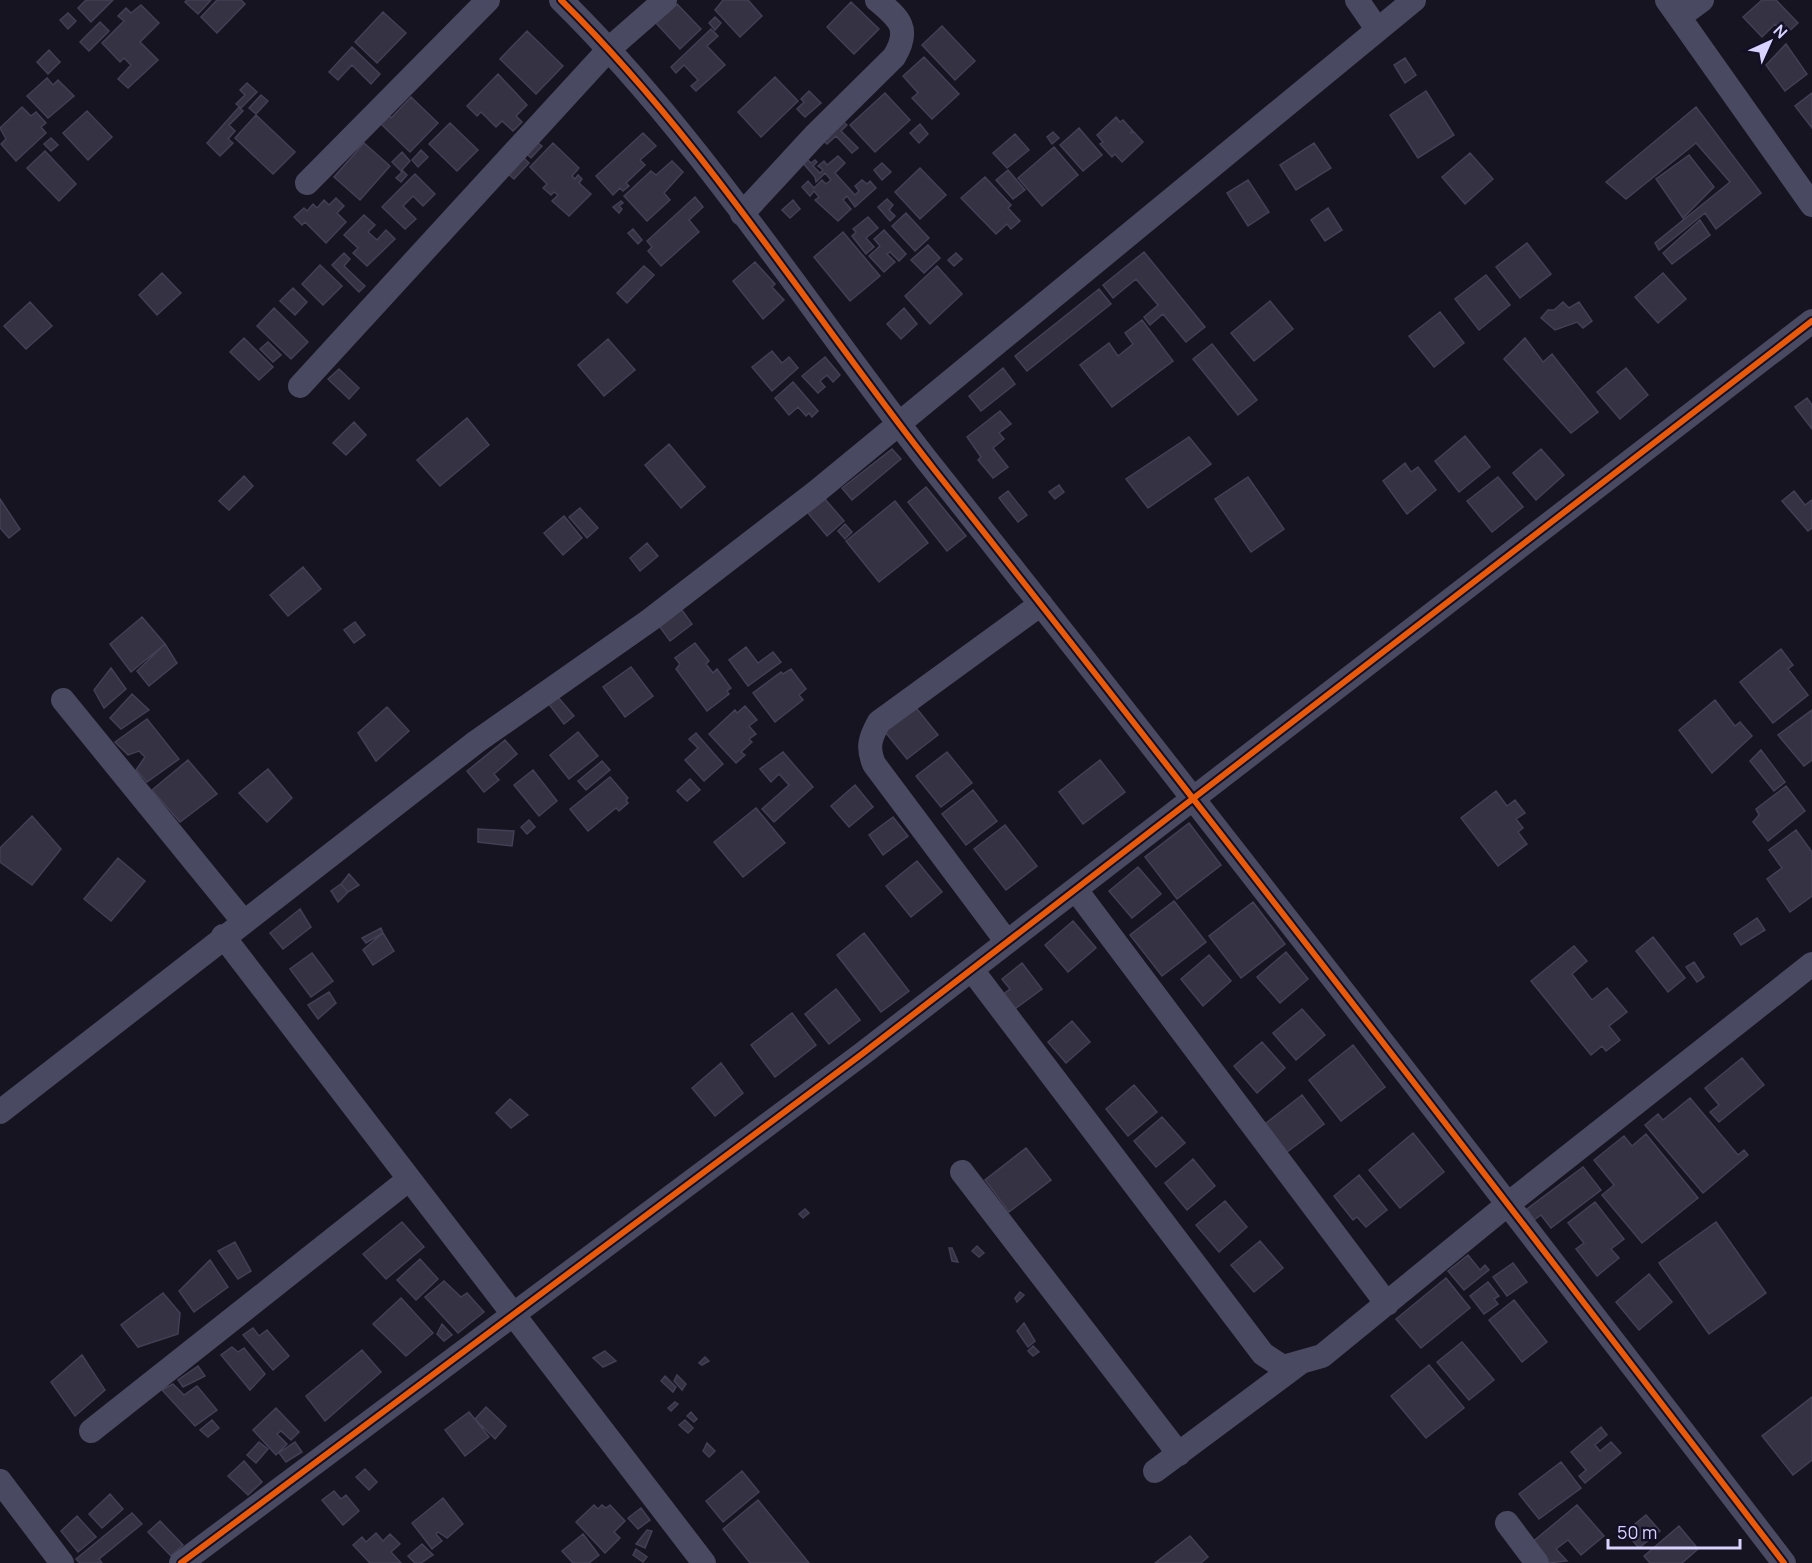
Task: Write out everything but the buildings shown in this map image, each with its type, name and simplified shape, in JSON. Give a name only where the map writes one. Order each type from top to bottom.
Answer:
[{"type":"street","points":[[307,183],[488,0]]},
{"type":"street","points":[[561,0],[610,48],[742,214],[899,424],[1195,798],[1784,1563]]},
{"type":"street","points":[[300,386],[610,48],[665,0]]},
{"type":"street","points":[[742,214],[816,134],[894,57],[903,42],[903,29],[894,14],[878,0]]},
{"type":"street","points":[[1357,0],[1377,29]]},
{"type":"street","points":[[0,1112],[223,936],[476,742],[659,612],[816,492],[1414,0]]},
{"type":"street","points":[[1702,0],[1673,8],[1812,205]]},
{"type":"street","points":[[181,1563],[513,1317],[972,970],[1812,321]]},
{"type":"street","points":[[1007,942],[874,764],[869,751],[870,738],[879,722],[1041,604]]},
{"type":"street","points":[[63,699],[243,921]]},
{"type":"street","points":[[1076,890],[1387,1304]]},
{"type":"street","points":[[223,936],[513,1317],[704,1563]]},
{"type":"street","points":[[972,970],[1263,1354],[1283,1367],[1322,1356],[1508,1203],[1812,964]]},
{"type":"street","points":[[962,1172],[1179,1454]]},
{"type":"street","points":[[91,1431],[408,1180]]},
{"type":"street","points":[[1155,1472],[1300,1363]]},
{"type":"street","points":[[0,1481],[62,1563]]},
{"type":"street","points":[[1507,1523],[1537,1563]]},
{"type":"cycle path","points":[[561,0],[613,54],[709,168],[933,468],[1254,877],[1784,1563]]},
{"type":"cycle path","points":[[181,1563],[862,1054],[1812,321]]}]
